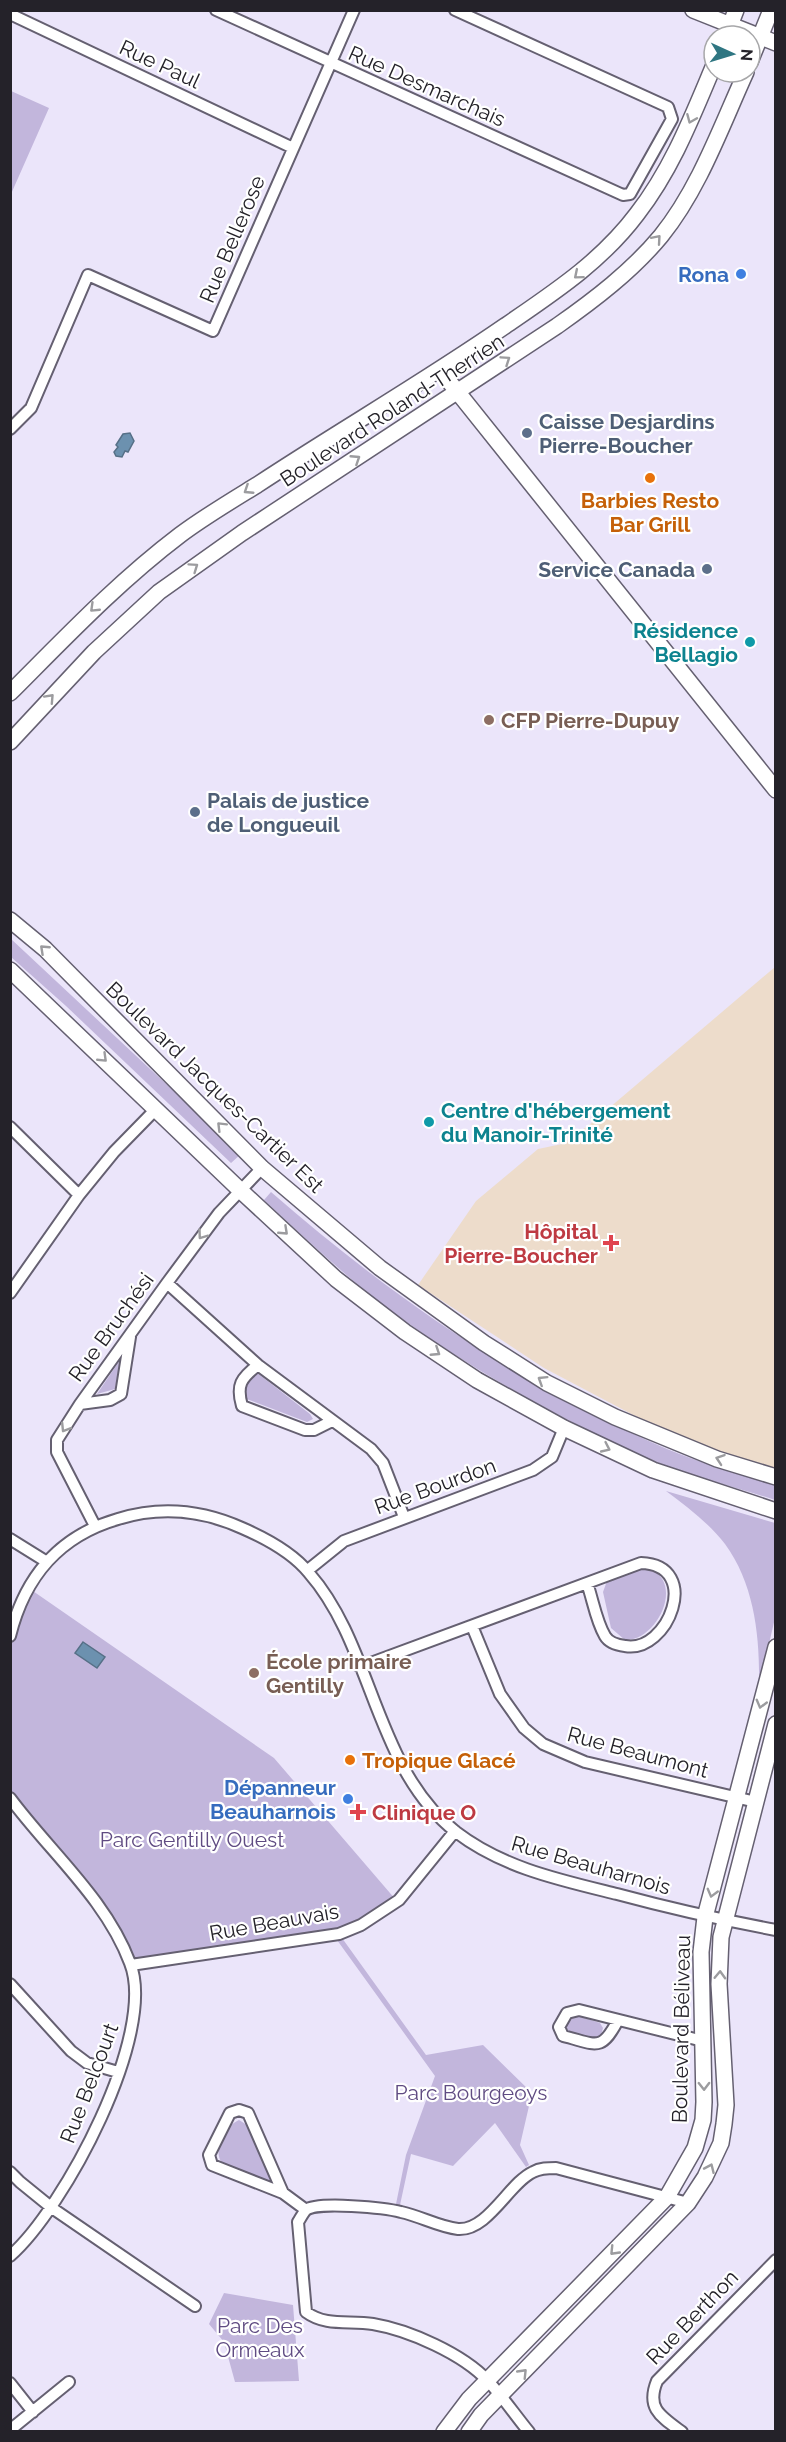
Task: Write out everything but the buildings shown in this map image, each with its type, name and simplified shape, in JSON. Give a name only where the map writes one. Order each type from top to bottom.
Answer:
[{"type":"main road","points":[[693,10],[716,24]]},
{"type":"main road","points":[[768,41],[771,10]]},
{"type":"main road","name":"Boulevard Roland-Therrien","points":[[10,693],[95,607],[180,534],[337,432],[440,370],[573,279],[607,249],[637,214],[664,175],[679,148],[706,84]]},
{"type":"main road","name":"Boulevard Roland-Therrien","points":[[10,742],[94,652],[159,592],[243,533],[458,393],[596,299],[662,235],[691,189],[740,84]]},
{"type":"main road","points":[[440,370],[776,790]]},
{"type":"main road","name":"Boulevard Jacques-Cartier Est","points":[[10,921],[45,949],[262,1168],[380,1268],[484,1342],[547,1383],[615,1416],[707,1454],[776,1477]]},
{"type":"main road","points":[[10,970],[336,1279],[405,1332],[477,1380],[564,1428],[653,1470],[776,1511]]},
{"type":"main road","name":"Boulevard Béliveau","points":[[444,2432],[469,2398],[667,2197],[695,2148],[703,2120],[701,1952],[705,1917],[776,1647]]},
{"type":"main road","name":"Boulevard Béliveau","points":[[469,2432],[481,2415],[688,2204],[705,2177],[721,2143],[726,2105],[719,1984],[721,1937],[776,1724]]},
{"type":"street","name":"Rue Desmarchais","points":[[216,10],[623,195],[630,194],[672,119],[668,107],[455,10]]},
{"type":"street","name":"Rue Bellerose","points":[[10,429],[31,408],[88,275],[213,331],[354,10]]},
{"type":"street","name":"Rue Paul","points":[[10,14],[292,148]]},
{"type":"street","points":[[10,1293],[79,1195],[114,1152],[156,1109]]},
{"type":"street","points":[[10,1127],[79,1195]]},
{"type":"street","name":"Rue Bruchési","points":[[95,1526],[57,1452],[57,1440],[219,1213],[262,1168]]},
{"type":"street","points":[[167,1283],[258,1365],[371,1449],[382,1463],[404,1517]]},
{"type":"street","points":[[81,1404],[110,1400],[121,1394],[131,1334]]},
{"type":"street","points":[[258,1365],[244,1375],[238,1392],[242,1406],[305,1430],[314,1430],[332,1421]]},
{"type":"street","name":"Rue Bourdon","points":[[308,1570],[344,1541],[533,1470],[552,1457],[564,1428]]},
{"type":"street","name":"Rue Beauharnois","points":[[47,1562],[70,1539],[95,1526],[127,1516],[152,1512],[180,1510],[217,1516],[254,1533],[308,1570],[328,1597],[339,1616],[381,1721],[408,1775],[455,1831],[497,1857],[542,1875],[705,1917],[776,1930]]},
{"type":"street","points":[[10,1539],[47,1562],[22,1600],[10,1636]]},
{"type":"street","points":[[360,1667],[641,1563],[651,1563],[660,1567],[675,1586],[673,1611],[649,1643],[638,1647],[615,1644],[606,1637],[587,1583]]},
{"type":"street","name":"Rue Beaumont","points":[[472,1626],[500,1694],[524,1728],[543,1744],[585,1762],[756,1802]]},
{"type":"street","name":"Rue Belcourt","points":[[10,1798],[33,1830],[106,1914],[131,1965],[135,1990],[131,2037],[92,2141],[52,2208],[10,2256]]},
{"type":"street","name":"Rue Beauvais","points":[[131,1965],[337,1934],[361,1925],[399,1900],[455,1831]]},
{"type":"street","points":[[10,1984],[71,2051],[87,2063],[118,2072]]},
{"type":"street","points":[[618,2020],[608,2039],[597,2044],[563,2036],[559,2026],[567,2013],[573,2010],[618,2020],[703,2041]]},
{"type":"street","points":[[283,2193],[248,2113],[239,2110],[230,2113],[209,2155],[212,2165],[283,2193],[306,2210]]},
{"type":"street","points":[[529,2432],[488,2380],[459,2359],[400,2330],[373,2324],[317,2320],[306,2312],[298,2222],[306,2210],[314,2207],[361,2206],[399,2211],[459,2229],[472,2226],[483,2219],[531,2172],[546,2168],[556,2168],[688,2204]]},
{"type":"street","points":[[10,2172],[52,2208],[195,2306]]},
{"type":"street","name":"Rue Berthon","points":[[681,2432],[657,2412],[652,2403],[652,2393],[657,2380],[776,2260]]},
{"type":"street","points":[[10,2430],[69,2382]]},
{"type":"street","points":[[10,2383],[33,2412]]},
{"type":"shaded area","name":"Hôpital Pierre-Boucher","points":[[775,967],[775,1477],[717,1459],[544,1368],[418,1285],[476,1201],[538,1149],[562,1144],[589,1125]]},
{"type":"green space","points":[[11,91],[49,108],[11,194]]},
{"type":"green space","points":[[10,938],[241,1154],[231,1163],[66,1006],[11,957]]},
{"type":"green space","points":[[271,1192],[410,1303],[509,1368],[613,1424],[667,1449],[775,1485],[775,1500],[654,1461],[588,1430],[490,1377],[380,1303],[264,1200]]},
{"type":"green space","points":[[120,1360],[115,1389],[97,1394]]},
{"type":"green space","points":[[256,1372],[310,1414],[313,1419],[307,1422],[244,1398],[244,1387]]},
{"type":"green space","points":[[666,1491],[775,1523],[775,1618],[759,1687],[754,1612],[735,1560],[712,1529]]},
{"type":"green space","points":[[640,1567],[654,1571],[662,1579],[666,1590],[665,1601],[655,1624],[646,1633],[625,1640],[611,1628],[603,1592],[607,1581]]},
{"type":"green space","name":"Parc Gentilly Ouest","points":[[30,1589],[274,1758],[396,1900],[340,1931],[134,1962],[11,1795],[11,1646],[17,1621]]},
{"type":"green space","name":"Parc Bourgeoys","points":[[342,1938],[426,2055],[483,2045],[532,2093],[520,2145],[529,2165],[526,2167],[495,2123],[453,2166],[411,2154],[400,2205],[396,2204],[406,2155],[435,2076],[337,1940]]},
{"type":"green space","points":[[576,2015],[600,2023],[603,2028],[601,2035],[595,2038],[570,2033],[566,2027],[568,2018]]},
{"type":"green space","points":[[239,2120],[247,2125],[272,2180],[268,2182],[222,2163],[219,2158],[219,2145],[225,2133]]},
{"type":"green space","name":"Parc Des Ormeaux","points":[[224,2293],[293,2305],[299,2381],[235,2382],[224,2342],[209,2324]]},
{"type":"water","points":[[130,433],[134,441],[128,452],[125,451],[122,457],[116,456],[114,452],[118,447],[116,445],[123,434]]},
{"type":"water","points":[[83,1642],[105,1657],[97,1668],[75,1653]]},
{"type":"place","name":"Rona","points":[[741,274]]},
{"type":"place","name":"Caisse Desjardins Pierre-Boucher","points":[[527,433]]},
{"type":"place","name":"Barbies Resto Bar Grill","points":[[650,478]]},
{"type":"place","name":"Service Canada","points":[[707,569]]},
{"type":"place","name":"Résidence Bellagio","points":[[750,642]]},
{"type":"place","name":"CFP Pierre-Dupuy","points":[[489,720]]},
{"type":"place","name":"Palais de justice de Longueuil","points":[[195,812]]},
{"type":"place","name":"Centre d'hébergement du Manoir-Trinité","points":[[429,1122]]},
{"type":"place","name":"Hôpital Pierre-Boucher","points":[[611,1243]]},
{"type":"place","name":"École primaire Gentilly","points":[[254,1673]]},
{"type":"place","name":"Tropique Glacé","points":[[350,1760]]},
{"type":"place","name":"Dépanneur Beauharnois","points":[[348,1799]]},
{"type":"place","name":"Clinique O","points":[[358,1812]]}]
